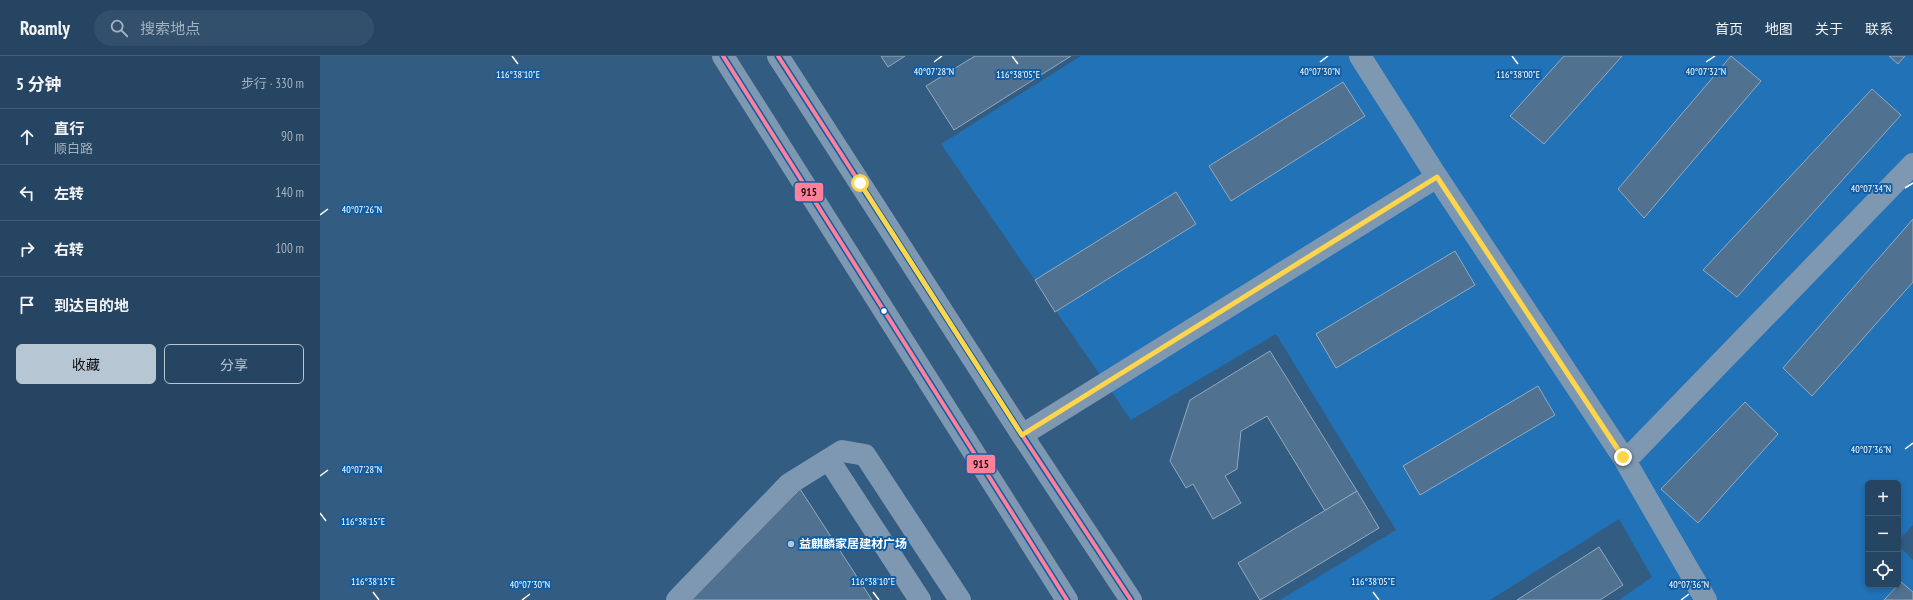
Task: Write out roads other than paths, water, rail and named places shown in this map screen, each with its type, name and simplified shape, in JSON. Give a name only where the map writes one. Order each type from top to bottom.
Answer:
[{"type":"main road","points":[[723,56],[1067,600]]},
{"type":"main road","points":[[778,56],[1130,600]]},
{"type":"street","points":[[1360,56],[1437,177],[1623,457],[1706,600]]},
{"type":"street","points":[[1623,457],[1633,453],[1913,164]]},
{"type":"street","points":[[1022,435],[1437,177]]},
{"type":"street","points":[[677,600],[789,484],[842,451],[865,455],[960,600]]},
{"type":"street","points":[[829,460],[920,600]]},
{"type":"place","name":"益麒麟家居建材广场","points":[[791,544]]}]
